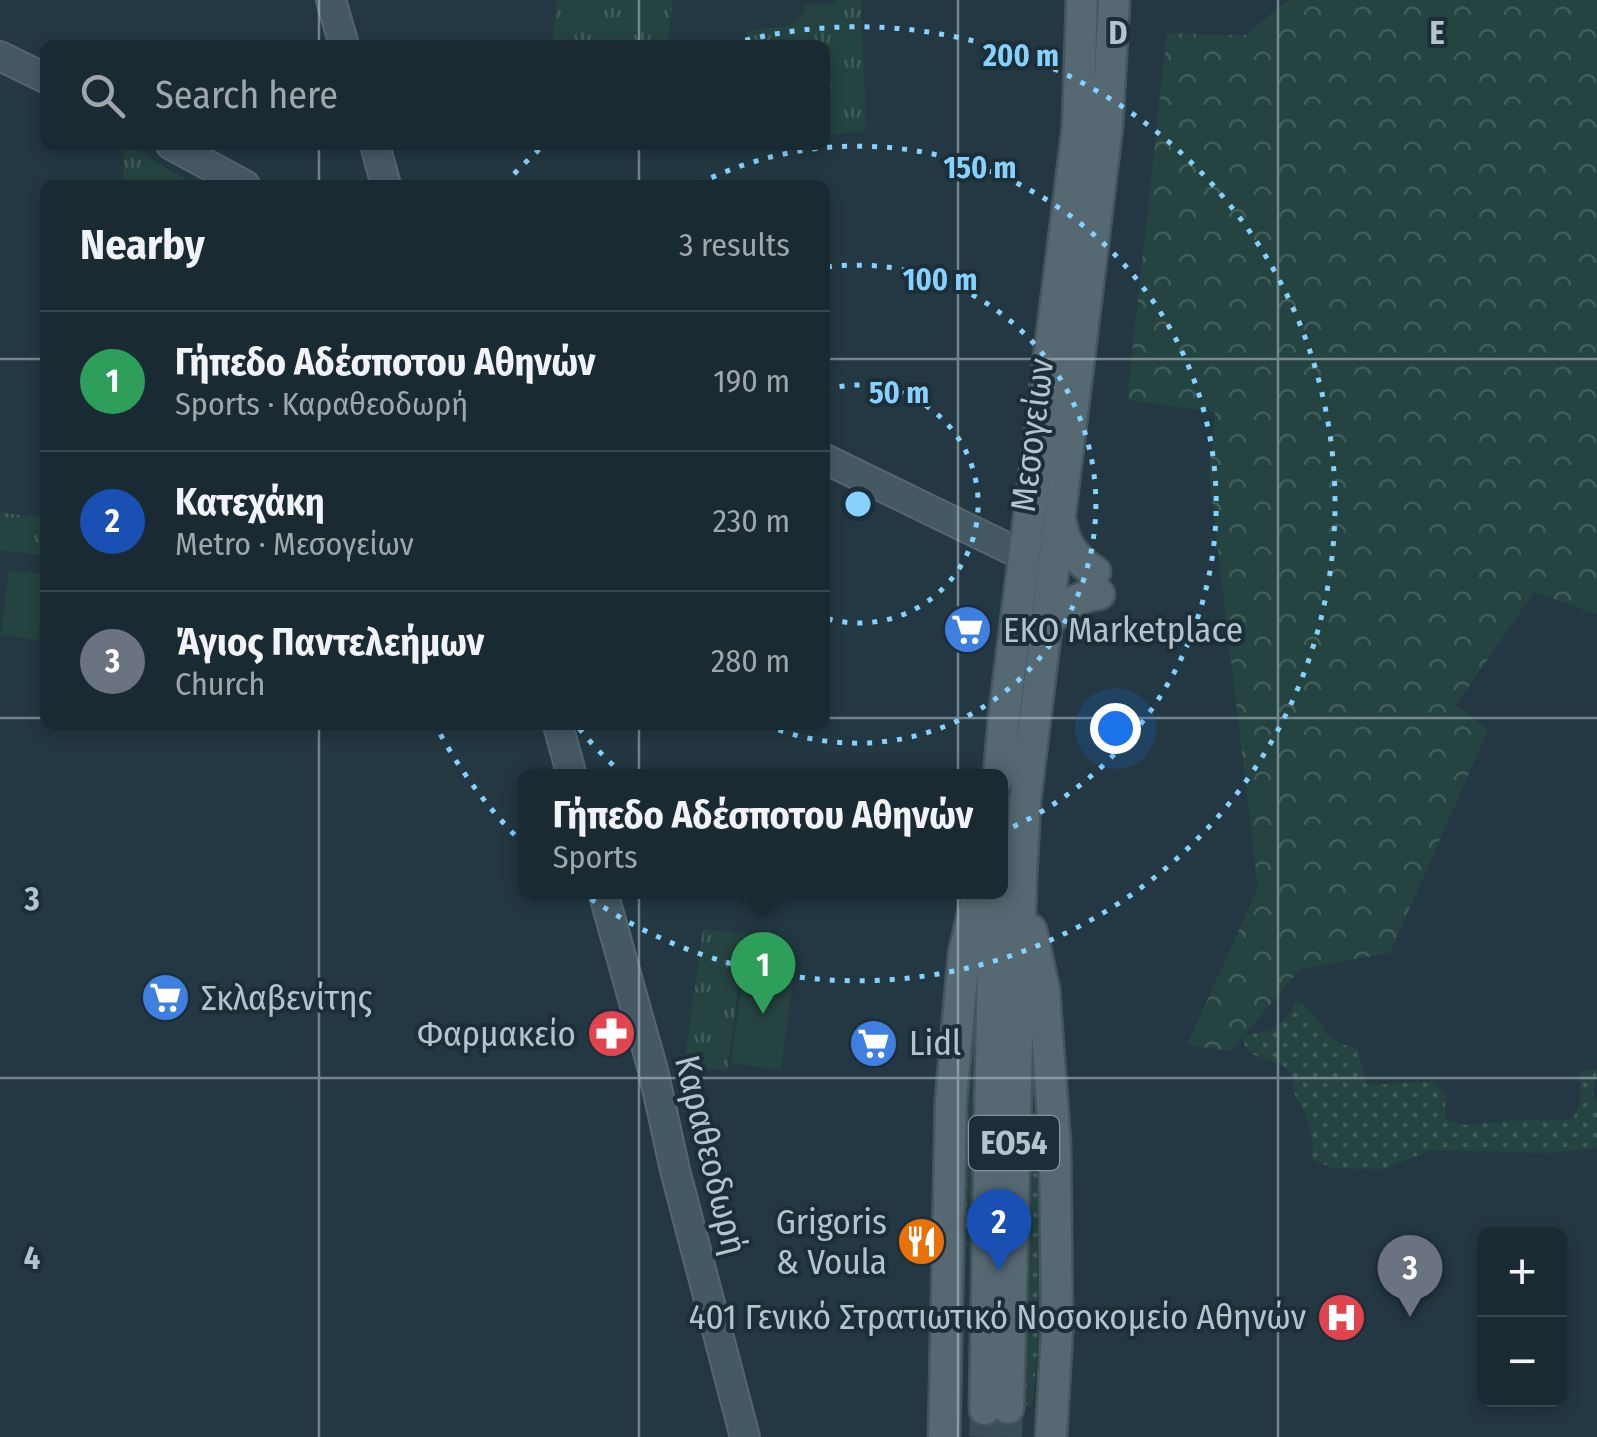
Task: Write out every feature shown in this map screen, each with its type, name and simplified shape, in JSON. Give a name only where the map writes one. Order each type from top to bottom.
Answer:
[{"type":"main road","name":"Μεσογείων","points":[[1000,769],[1078,127],[1082,0]]},
{"type":"main road","name":"Μεσογείων","points":[[1050,1432],[1057,1331],[1055,1144],[1044,990],[1008,885],[1025,801],[1054,570],[1107,127],[1114,0]]},
{"type":"main road","points":[[1047,622],[1097,583],[1068,547],[1060,515]]},
{"type":"main road","name":"ΕΟ54","points":[[944,1437],[951,1100],[964,954],[976,899]]},
{"type":"main road","name":"Μεσογείων","points":[[996,1408],[1008,899]]},
{"type":"street","points":[[331,0],[343,40]]},
{"type":"street","points":[[0,56],[40,76]]},
{"type":"street","points":[[180,150],[235,180]]},
{"type":"street","points":[[376,150],[385,180]]},
{"type":"street","points":[[830,461],[961,524],[1027,544],[1054,570]]},
{"type":"street","points":[[1027,544],[1060,515]]},
{"type":"street","points":[[559,730],[570,769]]},
{"type":"street","name":"Καραθεοδωρή","points":[[604,899],[653,1070],[744,1437]]},
{"type":"green space","points":[[557,0],[673,0],[668,40],[553,40]]},
{"type":"green space","points":[[861,0],[866,131],[830,135],[830,40],[748,40],[747,31],[790,26],[806,12],[805,5]]},
{"type":"green space","points":[[1288,0],[1597,0],[1597,614],[1534,592],[1456,705],[1488,730],[1390,953],[1300,969],[1231,1051],[1187,1045],[1258,888],[1209,475],[1215,412],[1127,400],[1167,33],[1246,35]]},
{"type":"green space","points":[[124,150],[136,150],[187,180],[123,180]]},
{"type":"green space","points":[[0,512],[40,517],[40,555],[0,550]]},
{"type":"green space","points":[[9,570],[40,574],[38,640],[1,635]]},
{"type":"green space","points":[[982,916],[977,1281],[965,1239],[964,1127],[969,1001]]},
{"type":"green space","points":[[703,929],[746,934],[727,1071],[684,1066]]},
{"type":"green space","points":[[745,959],[795,965],[781,1070],[731,1063]]},
{"type":"green space","points":[[1297,999],[1321,1023],[1326,1034],[1341,1044],[1358,1048],[1366,1084],[1433,1082],[1446,1095],[1445,1119],[1459,1124],[1570,1120],[1580,1103],[1580,1071],[1597,1069],[1593,1099],[1597,1100],[1597,1148],[1550,1153],[1431,1150],[1385,1169],[1333,1168],[1312,1160],[1308,1124],[1293,1092],[1289,1071],[1254,1055],[1242,1038],[1277,1026]]},
{"type":"green space","points":[[1029,1004],[1040,1077],[1041,1319],[1032,1405],[1026,1406]]},
{"type":"tunnel","points":[[1007,1437],[1008,1408]]},
{"type":"tunnel","points":[[984,1437],[985,1409]]},
{"type":"place","name":"EKO Marketplace","points":[[968,630]]},
{"type":"place","name":"Σκλαβενίτης","points":[[166,998]]},
{"type":"place","name":"Γήπεδο Αδέσποτου Αθηνών","points":[[763,1014]]},
{"type":"place","name":"Φαρμακείο","points":[[611,1034]]},
{"type":"place","name":"Lidl","points":[[874,1043]]},
{"type":"place","name":"Grigoris & Voula","points":[[922,1242]]},
{"type":"place","name":"Κατεχάκη","points":[[999,1271]]},
{"type":"place","name":"401 Γενικό Στρατιωτικό Νοσοκομείο Αθηνών","points":[[1341,1317]]},
{"type":"place","name":"Άγιος Παντελεήμων","points":[[1410,1317]]}]
